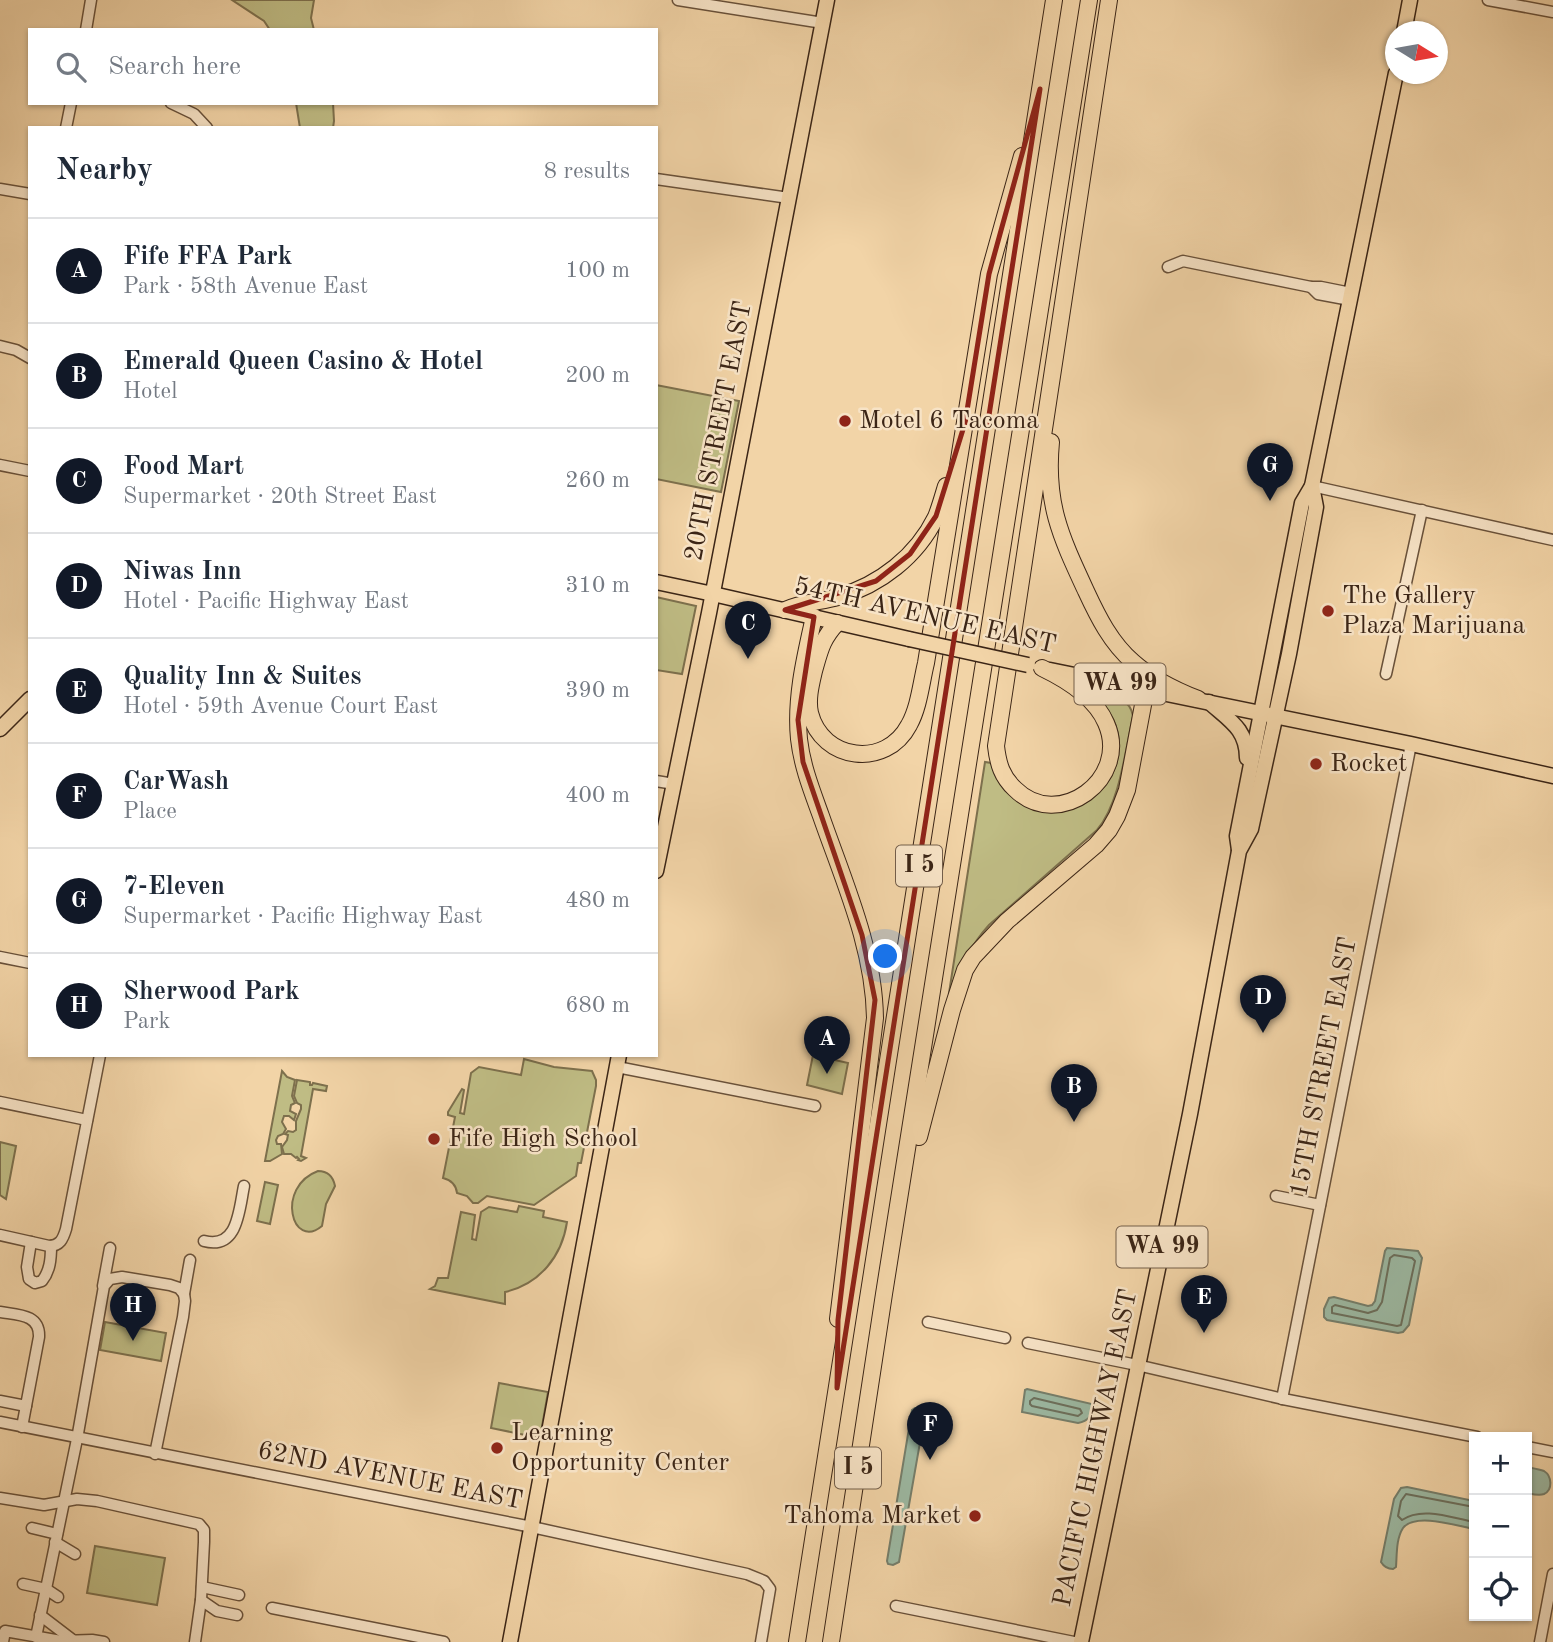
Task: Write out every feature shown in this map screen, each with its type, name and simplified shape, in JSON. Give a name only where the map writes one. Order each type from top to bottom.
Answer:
[{"type":"highway","name":"I 5","points":[[797,1642],[1054,0]]},
{"type":"highway","name":"I 5","points":[[831,1642],[1089,0]]},
{"type":"highway","points":[[1035,667],[1059,677],[1086,697],[1102,715],[1110,736],[1108,763],[1093,789],[1076,799],[1057,804],[1030,800],[1017,791],[1001,771],[996,746],[1108,8]]},
{"type":"highway","points":[[1108,8],[1090,185],[1051,444],[1049,474],[1053,508],[1064,545],[1095,609],[1114,640],[1131,660],[1150,676],[1203,700]]},
{"type":"highway","points":[[837,623],[821,643],[812,679],[809,702],[814,723],[827,740],[843,750],[863,754],[884,750],[904,733],[919,697],[989,274],[1040,89]]},
{"type":"highway","points":[[785,610],[801,603],[837,597],[856,590],[876,581],[910,554],[925,536],[936,516],[965,423]]},
{"type":"highway","points":[[814,617],[800,688],[799,740],[803,762],[862,935],[875,1000],[838,1320],[837,1388]]},
{"type":"highway","points":[[884,1294],[924,1116],[965,970],[988,939],[1080,860],[1109,830],[1127,790],[1146,689]]},
{"type":"main road","name":"20TH STREET EAST","points":[[658,861],[713,594],[827,0]]},
{"type":"main road","points":[[1406,21],[1410,0]]},
{"type":"main road","name":"PACIFIC HIGHWAY EAST","points":[[1081,1642],[1189,1114],[1239,851],[1251,829],[1302,503],[1312,486],[1393,84]]},
{"type":"main road","name":"54TH AVENUE EAST","points":[[658,582],[1035,667],[1203,700],[1553,776]]},
{"type":"main road","points":[[1203,700],[1240,731],[1247,746],[1247,783]]},
{"type":"main road","points":[[0,729],[28,701]]},
{"type":"main road","name":"PACIFIC HIGHWAY EAST","points":[[1239,851],[1237,836],[1247,783],[1268,714]]},
{"type":"main road","points":[[510,1642],[618,1061]]},
{"type":"street","points":[[86,28],[92,0]]},
{"type":"street","points":[[678,0],[823,23]]},
{"type":"street","points":[[1488,0],[1553,12]]},
{"type":"street","points":[[66,126],[71,105]]},
{"type":"street","points":[[176,105],[194,114],[206,126]]},
{"type":"street","points":[[658,179],[789,198]]},
{"type":"street","points":[[0,189],[28,194]]},
{"type":"street","points":[[1168,267],[1183,261],[1311,287],[1318,294],[1351,296]]},
{"type":"street","points":[[0,346],[28,357]]},
{"type":"street","points":[[0,465],[28,471]]},
{"type":"street","points":[[1312,486],[1553,540]]},
{"type":"street","points":[[1386,674],[1422,510]]},
{"type":"street","name":"15TH STREET EAST","points":[[1282,1399],[1411,744]]},
{"type":"street","points":[[658,781],[674,784]]},
{"type":"street","points":[[2,959],[28,963]]},
{"type":"street","points":[[0,1235],[51,1246],[60,1243],[65,1234],[100,1057]]},
{"type":"street","points":[[618,1061],[815,1106]]},
{"type":"street","points":[[0,1102],[87,1120]]},
{"type":"street","points":[[204,1241],[216,1243],[225,1240],[232,1232],[244,1186]]},
{"type":"street","points":[[1276,1196],[1320,1205]]},
{"type":"street","points":[[31,1242],[27,1269],[29,1279],[35,1283],[41,1282],[47,1273],[51,1246]]},
{"type":"street","points":[[36,1637],[77,1438],[110,1248]]},
{"type":"street","points":[[155,1454],[183,1317],[190,1260]]},
{"type":"street","points":[[103,1289],[108,1281],[122,1277],[170,1285],[184,1294]]},
{"type":"street","points":[[0,1312],[32,1319],[39,1329],[22,1427]]},
{"type":"street","points":[[928,1322],[1005,1338]]},
{"type":"street","points":[[1028,1343],[1282,1399],[1469,1435]]},
{"type":"street","points":[[0,1401],[26,1406]]},
{"type":"street","name":"62ND AVENUE EAST","points":[[0,1422],[532,1527],[747,1574],[768,1584],[770,1593],[761,1642]]},
{"type":"street","points":[[1532,1448],[1553,1452]]},
{"type":"street","points":[[0,1498],[37,1505],[77,1499],[97,1501],[199,1524],[204,1534],[201,1600],[195,1642]]},
{"type":"street","points":[[32,1528],[56,1538],[75,1554]]},
{"type":"street","points":[[1539,1642],[1553,1574]]},
{"type":"street","points":[[23,1584],[46,1589],[58,1597]]},
{"type":"street","points":[[202,1587],[239,1595]]},
{"type":"street","points":[[201,1600],[217,1611],[237,1615]]},
{"type":"street","points":[[896,1606],[1074,1642]]},
{"type":"street","points":[[272,1608],[444,1642]]},
{"type":"street","points":[[40,1615],[74,1641]]},
{"type":"street","points":[[3,1642],[5,1631],[54,1641],[104,1642]]},
{"type":"highlighted area","points":[[1040,89],[837,1388],[838,1320],[875,1000],[862,935],[803,762],[798,720],[814,617],[785,610],[876,581],[910,554],[936,516],[965,423],[989,274]]},
{"type":"shaded area","points":[[232,0],[314,0],[311,18],[314,28],[269,28],[264,21]]},
{"type":"shaded area","points":[[296,105],[333,105],[333,126],[300,126]]},
{"type":"shaded area","points":[[658,385],[739,401],[721,492],[658,479]]},
{"type":"shaded area","points":[[658,597],[696,606],[682,674],[658,670]]},
{"type":"shaded area","points":[[1094,692],[1124,701],[1133,716],[1121,776],[1105,819],[1097,830],[989,925],[971,949],[949,993],[985,762],[991,763],[1002,785],[1069,809],[1083,804],[1104,786],[1112,774],[1119,748],[1113,719]]},
{"type":"shaded area","points":[[813,1055],[848,1063],[842,1094],[807,1085]]},
{"type":"shaded area","points":[[524,1059],[554,1067],[592,1071],[596,1086],[581,1163],[578,1163],[576,1176],[534,1205],[487,1196],[478,1203],[473,1203],[467,1196],[457,1193],[453,1183],[443,1178],[455,1117],[448,1115],[448,1112],[462,1089],[460,1113],[464,1114],[471,1073],[479,1067],[521,1075]]},
{"type":"shaded area","points":[[282,1071],[295,1080],[292,1096],[295,1103],[291,1105],[290,1111],[296,1114],[294,1120],[284,1116],[282,1122],[286,1129],[276,1140],[277,1144],[281,1144],[282,1154],[265,1161]]},
{"type":"shaded area","points":[[297,1080],[310,1082],[310,1085],[313,1083],[327,1086],[326,1091],[313,1089],[301,1156],[306,1158],[301,1161],[291,1154],[284,1154],[282,1147],[287,1140],[288,1135],[285,1134],[296,1130],[301,1109],[294,1096]]},
{"type":"shaded area","points":[[0,1142],[16,1146],[6,1199],[0,1195]]},
{"type":"shaded area","points":[[318,1171],[330,1175],[335,1186],[326,1204],[322,1226],[311,1231],[303,1230],[296,1224],[292,1202],[296,1190],[305,1179]]},
{"type":"shaded area","points":[[265,1182],[278,1185],[270,1224],[257,1221]]},
{"type":"shaded area","points":[[519,1206],[544,1211],[543,1217],[567,1222],[560,1246],[539,1275],[518,1288],[505,1292],[505,1304],[430,1289],[435,1286],[438,1278],[448,1278],[461,1212],[475,1215],[472,1239],[476,1240],[481,1212],[489,1207],[517,1212]]},
{"type":"shaded area","points":[[105,1322],[166,1333],[161,1361],[100,1350]]},
{"type":"shaded area","points":[[499,1383],[548,1392],[540,1438],[491,1428]]},
{"type":"shaded area","points":[[95,1546],[165,1558],[157,1605],[87,1593]]},
{"type":"water","points":[[1387,1248],[1418,1251],[1422,1258],[1409,1325],[1403,1332],[1398,1333],[1327,1320],[1324,1317],[1324,1309],[1329,1298],[1372,1305]]},
{"type":"water","points":[[1027,1389],[1092,1404],[1092,1413],[1078,1423],[1022,1412]]},
{"type":"water","points":[[921,1408],[925,1414],[899,1562],[893,1565],[887,1561],[912,1410]]},
{"type":"water","points":[[1532,1468],[1542,1470],[1549,1476],[1549,1489],[1540,1495],[1532,1494]]},
{"type":"water","points":[[1401,1488],[1469,1500],[1469,1528],[1427,1520],[1409,1523],[1399,1537],[1396,1567],[1389,1569],[1381,1562],[1394,1499]]},
{"type":"place","name":"Motel 6 Tacoma","points":[[845,421]]},
{"type":"place","name":"7-Eleven","points":[[1270,501]]},
{"type":"place","name":"The Gallery Plaza Marijuana","points":[[1328,611]]},
{"type":"place","name":"Food Mart","points":[[748,659]]},
{"type":"place","name":"Rocket","points":[[1316,764]]},
{"type":"place","name":"Niwas Inn","points":[[1263,1033]]},
{"type":"place","name":"Fife FFA Park","points":[[827,1074]]},
{"type":"place","name":"Emerald Queen Casino & Hotel","points":[[1074,1122]]},
{"type":"place","name":"Fife High School","points":[[434,1139]]},
{"type":"place","name":"Quality Inn & Suites","points":[[1204,1333]]},
{"type":"place","name":"Sherwood Park","points":[[133,1341]]},
{"type":"place","name":"Learning Opportunity Center","points":[[497,1448]]},
{"type":"place","name":"CarWash","points":[[930,1460]]},
{"type":"place","name":"Tahoma Market","points":[[975,1516]]}]
